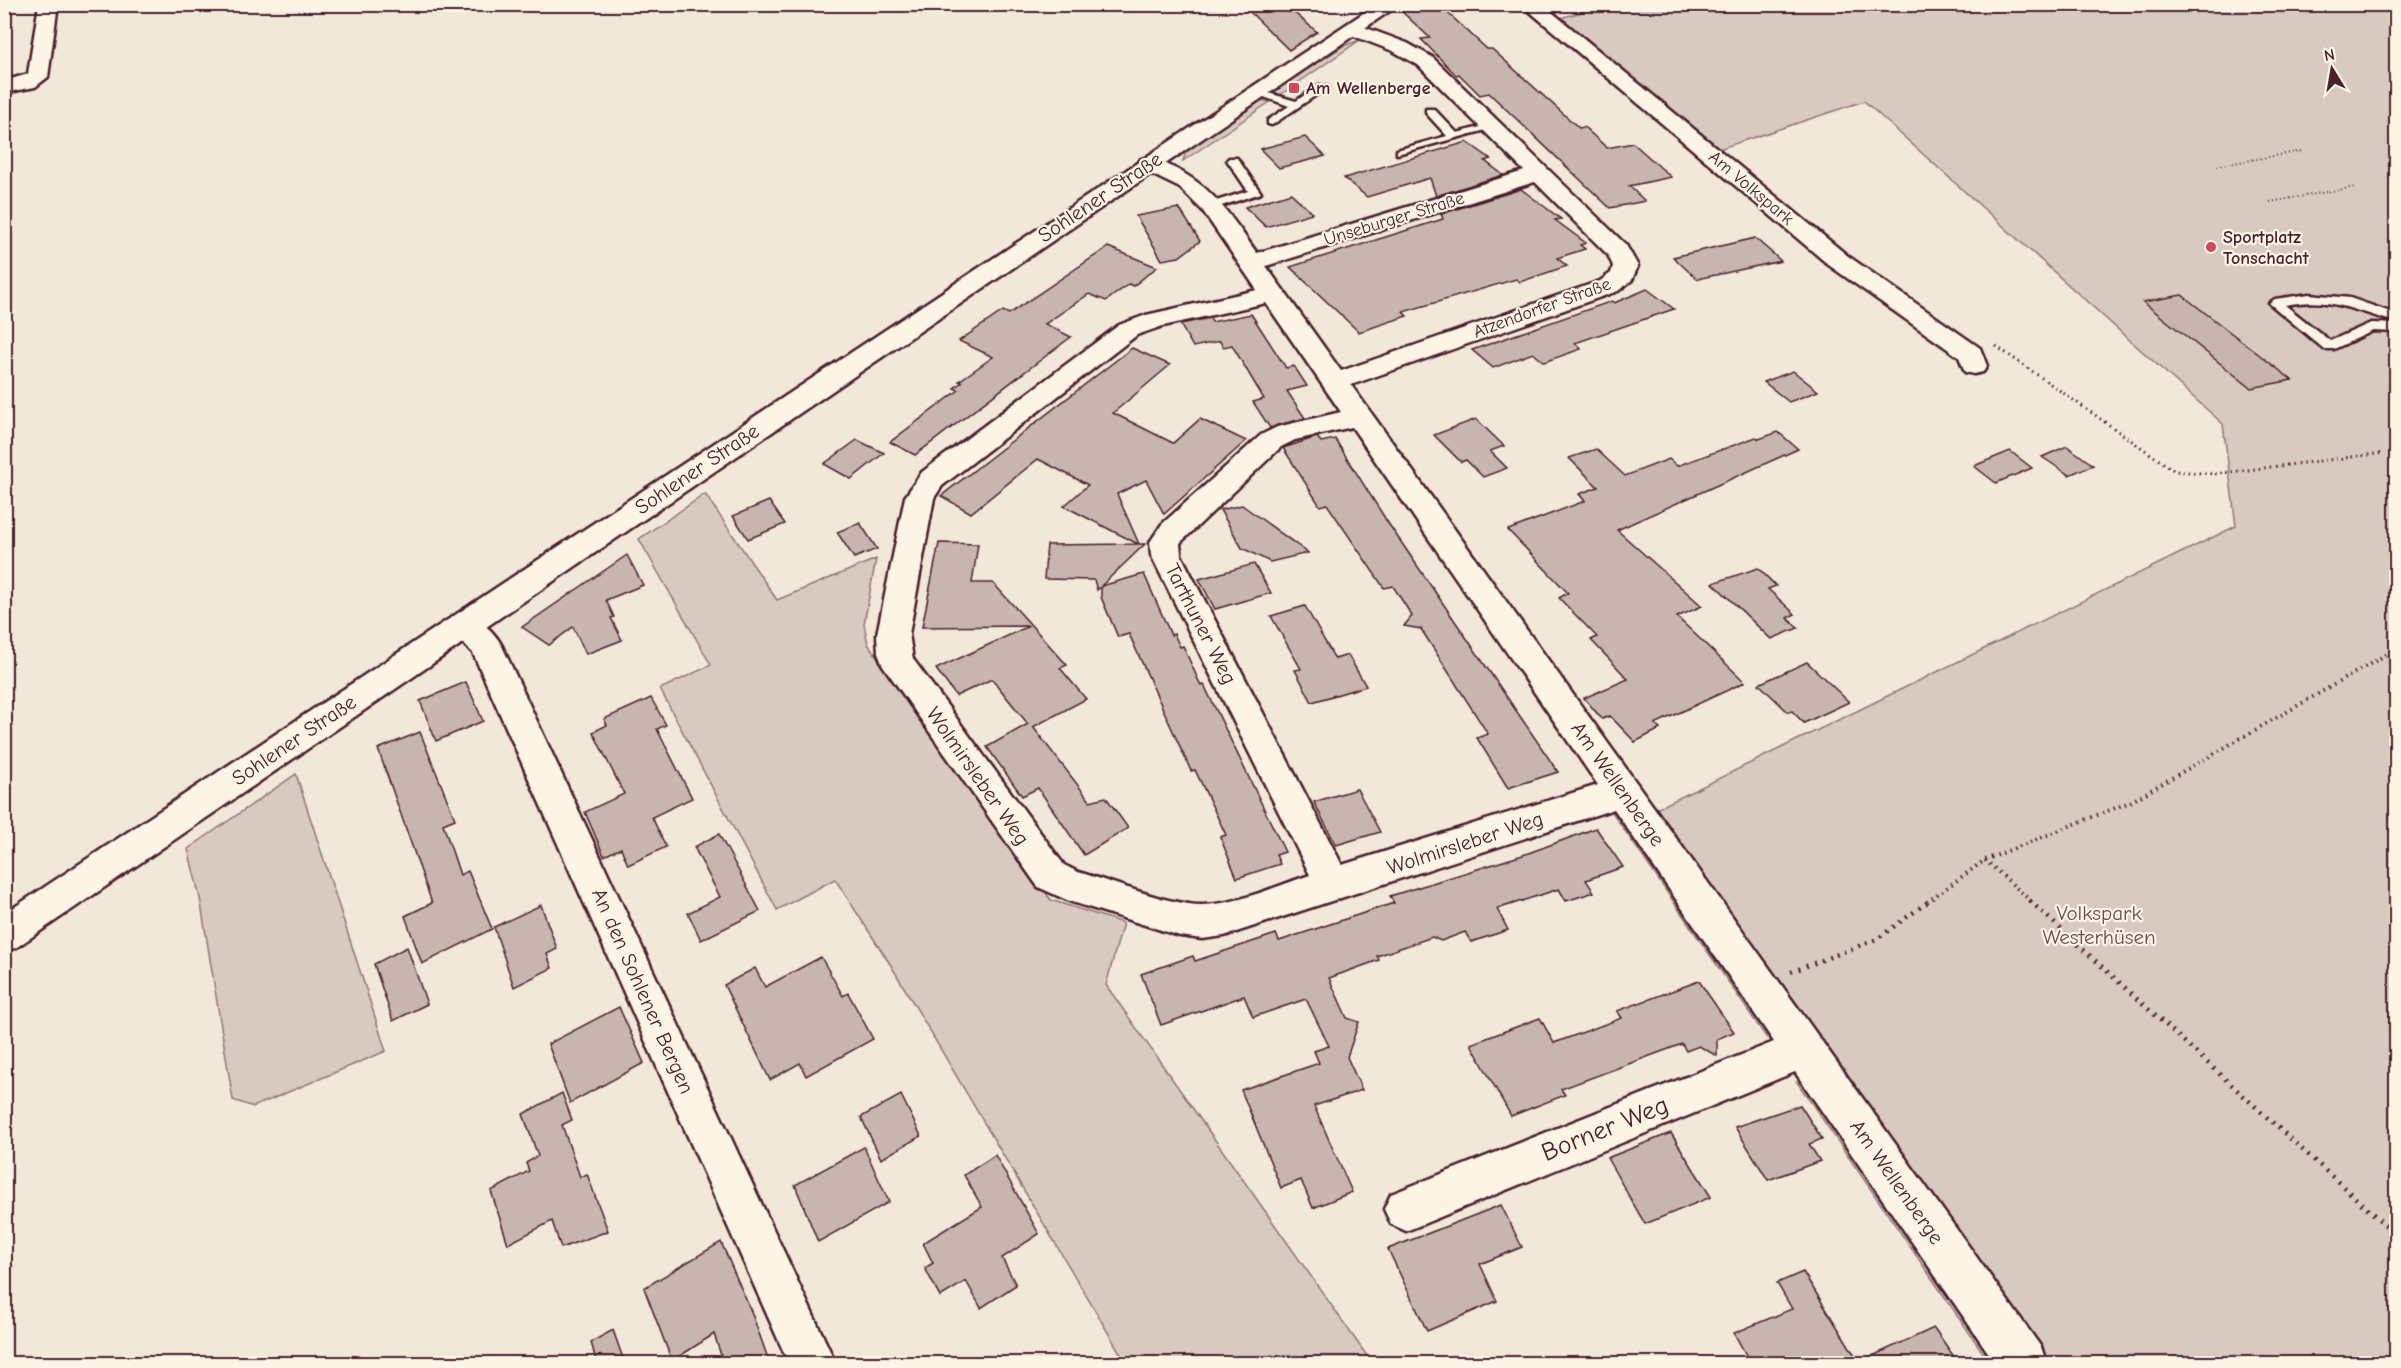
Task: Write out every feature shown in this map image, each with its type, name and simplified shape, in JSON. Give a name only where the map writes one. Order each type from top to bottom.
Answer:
[{"type":"street","points":[[4,87],[28,83],[38,77],[49,4]]},
{"type":"street","name":"Sohlener Straße","points":[[4,935],[1149,164],[1391,4]]},
{"type":"street","name":"Am Volkspark","points":[[1530,4],[1839,261],[1971,354],[1974,366]]},
{"type":"street","name":"Atzendorfer Straße","points":[[1334,382],[1609,286],[1624,276],[1626,266],[1623,257],[1420,58],[1383,40],[1353,29]]},
{"type":"street","name":"Am Wellenberge","points":[[1149,164],[1188,183],[1211,206],[2024,1364]]},
{"type":"street","name":"Unseburger Straße","points":[[1250,263],[1539,174]]},
{"type":"street","name":"Wolmirsleber Weg","points":[[1271,294],[1155,320],[1128,330],[932,479],[924,489],[919,504],[893,634],[893,649],[898,664],[1040,864],[1060,881],[1180,920],[1196,922],[1224,919],[1334,886],[1623,792]]},
{"type":"street","name":"Tarthuner Weg","points":[[1334,886],[1166,555],[1164,546],[1173,531],[1271,441],[1287,433],[1359,417]]},
{"type":"street","name":"An den Sohlener Bergen","points":[[464,626],[486,645],[813,1364]]},
{"type":"street","name":"Borner Weg","points":[[1406,1209],[1804,1049]]},
{"type":"lane","points":[[1272,122],[1323,87]]},
{"type":"lane","points":[[1258,93],[1298,105]]},
{"type":"lane","points":[[1430,111],[1454,137]]},
{"type":"lane","points":[[1401,152],[1492,127]]},
{"type":"lane","points":[[1211,206],[1256,192],[1233,160]]},
{"type":"lane","points":[[2397,318],[2342,298],[2302,297],[2275,303],[2330,346],[2371,327],[2397,328]]},
{"type":"path","points":[[2217,165],[2302,151]]},
{"type":"path","points":[[2270,202],[2355,187]]},
{"type":"path","points":[[1989,340],[2013,360],[2175,471],[2215,474],[2384,453]]},
{"type":"path","points":[[1758,985],[1877,939],[1985,860],[2130,802],[2397,649]]},
{"type":"path","points":[[1985,860],[2236,1086],[2397,1235]]},
{"type":"green space","name":"Volkspark Westerhüsen","points":[[1611,4],[2396,5],[2396,1363],[2047,1363],[1652,811],[2236,526],[2223,424],[1864,101],[1719,149],[1556,19]]},
{"type":"green space","points":[[1360,40],[1280,95],[1274,91],[1343,46]]},
{"type":"green space","points":[[1259,100],[1270,102],[1183,161],[1187,149]]},
{"type":"green space","points":[[705,494],[777,600],[876,559],[864,624],[868,644],[1051,900],[1123,923],[1106,985],[1372,1363],[1126,1363],[892,967],[835,879],[777,910],[660,689],[711,665],[639,539]]},
{"type":"green space","points":[[296,774],[386,1051],[253,1107],[233,1100],[200,898],[188,849]]},
{"type":"green space","points":[[1610,809],[1616,812],[1767,1020],[1766,1037]]},
{"type":"green space","points":[[1797,1082],[1808,1087],[2006,1363],[1990,1363]]},
{"type":"building","points":[[1284,4],[1317,32],[1289,50],[1249,11]]},
{"type":"building","points":[[1402,4],[1438,4],[1487,49],[1492,49],[1579,128],[1584,127],[1607,148],[1633,143],[1671,177],[1629,186],[1645,201],[1610,208],[1489,93],[1480,95],[1459,74],[1456,75],[1421,39],[1430,38],[1398,8]]},
{"type":"building","points":[[1305,137],[1325,156],[1279,168],[1260,149]]},
{"type":"building","points":[[1467,142],[1491,159],[1485,161],[1503,175],[1436,196],[1430,178],[1367,197],[1344,178]]},
{"type":"building","points":[[1521,189],[1561,219],[1555,220],[1586,243],[1580,245],[1585,249],[1557,258],[1567,266],[1520,282],[1516,279],[1403,312],[1407,316],[1359,332],[1290,267],[1443,219],[1441,214]]},
{"type":"building","points":[[1291,193],[1312,213],[1266,227],[1245,207]]},
{"type":"building","points":[[1179,208],[1200,241],[1179,257],[1162,260],[1136,216]]},
{"type":"building","points":[[1755,238],[1781,261],[1697,279],[1673,257]]},
{"type":"building","points":[[1108,247],[1157,267],[1133,286],[1129,284],[1106,301],[1089,294],[1045,324],[1071,337],[915,455],[890,442],[959,390],[954,388],[962,382],[959,381],[993,357],[959,341],[1003,311],[1009,314]]},
{"type":"building","points":[[1647,289],[1674,309],[1575,343],[1581,349],[1544,362],[1533,353],[1493,368],[1472,350],[1612,301],[1614,303]]},
{"type":"building","points":[[2182,295],[2292,380],[2251,388],[2143,302]]},
{"type":"building","points":[[1251,314],[1286,368],[1294,366],[1307,386],[1287,391],[1305,418],[1270,428],[1253,402],[1264,399],[1232,345],[1223,347],[1220,341],[1193,347],[1180,324],[1210,318],[1212,322]]},
{"type":"building","points":[[1132,348],[1170,365],[1113,413],[1173,443],[1200,419],[1246,441],[1164,514],[1146,480],[1117,494],[1139,544],[1145,544],[1101,586],[1144,574],[1171,635],[1174,634],[1180,647],[1183,646],[1201,686],[1204,685],[1285,852],[1276,855],[1280,864],[1237,878],[1220,837],[1226,835],[1195,770],[1191,771],[1129,634],[1118,637],[1101,597],[1101,587],[1097,590],[1094,580],[1044,579],[1047,545],[1138,544],[1064,506],[1088,485],[1038,459],[971,513],[941,496]]},
{"type":"building","points":[[1793,371],[1818,391],[1789,402],[1764,382]]},
{"type":"building","points":[[1476,419],[1504,446],[1490,451],[1507,468],[1483,477],[1466,460],[1461,462],[1434,435]]},
{"type":"building","points":[[1778,432],[1798,449],[1617,530],[1702,606],[1677,617],[1745,682],[1655,724],[1660,729],[1635,742],[1610,716],[1602,719],[1584,698],[1628,679],[1591,640],[1597,637],[1559,598],[1568,593],[1508,530],[1585,501],[1579,494],[1598,487],[1569,458],[1596,449],[1625,476],[1669,459],[1677,466],[1756,437],[1759,439]]},
{"type":"building","points":[[1317,437],[1321,442],[1335,439],[1388,523],[1558,772],[1508,788],[1477,738],[1488,734],[1421,629],[1404,626],[1412,616],[1393,586],[1384,588],[1327,504],[1320,506],[1283,448]]},
{"type":"building","points":[[857,440],[884,453],[851,479],[824,464]]},
{"type":"building","points":[[2067,446],[2093,465],[2069,475],[2042,457]]},
{"type":"building","points":[[2010,451],[2032,468],[1996,483],[1974,466]]},
{"type":"building","points":[[769,501],[785,524],[748,539],[733,516]]},
{"type":"building","points":[[1242,505],[1308,553],[1270,562],[1242,548],[1220,510]]},
{"type":"building","points":[[860,523],[877,549],[854,558],[837,532]]},
{"type":"building","points":[[939,543],[978,544],[972,583],[993,583],[1067,665],[1060,668],[1086,699],[1033,727],[1090,801],[1106,797],[1128,828],[1084,855],[1038,788],[1022,796],[987,747],[1028,724],[992,679],[956,696],[936,669],[1029,626],[922,627]]},
{"type":"building","points":[[627,555],[643,585],[606,600],[614,617],[611,618],[622,640],[586,654],[573,627],[549,645],[522,627]]},
{"type":"building","points":[[1254,564],[1271,593],[1215,609],[1199,579]]},
{"type":"building","points":[[1758,568],[1776,586],[1768,589],[1795,614],[1787,618],[1798,628],[1771,639],[1713,583]]},
{"type":"building","points":[[1305,606],[1335,659],[1348,655],[1366,686],[1312,702],[1295,670],[1301,669],[1271,616]]},
{"type":"building","points":[[1807,662],[1849,702],[1804,723],[1792,711],[1788,712],[1759,684]]},
{"type":"building","points":[[466,682],[483,721],[436,741],[420,701]]},
{"type":"building","points":[[651,698],[666,725],[657,729],[692,798],[652,817],[666,847],[628,865],[621,848],[604,856],[585,812],[624,794],[593,732],[607,725],[604,719]]},
{"type":"building","points":[[420,732],[455,819],[443,824],[460,875],[468,871],[492,929],[422,964],[405,916],[432,903],[378,749]]},
{"type":"building","points":[[1357,789],[1380,832],[1336,845],[1314,802]]},
{"type":"building","points":[[1596,828],[1623,867],[1586,880],[1594,892],[1566,901],[1559,889],[1497,909],[1508,930],[1471,942],[1465,932],[1441,941],[1432,937],[1377,956],[1379,960],[1329,978],[1347,1018],[1359,1022],[1347,1057],[1362,1090],[1314,1106],[1352,1192],[1313,1208],[1301,1180],[1281,1188],[1241,1090],[1319,1063],[1314,1051],[1329,1046],[1306,999],[1253,1017],[1244,996],[1161,1025],[1141,974],[1193,956],[1195,961],[1276,934],[1279,941],[1394,903],[1390,896],[1523,855]]},
{"type":"building","points":[[719,834],[760,911],[701,940],[688,913],[720,897],[694,847]]},
{"type":"building","points":[[541,905],[557,949],[547,954],[552,968],[514,987],[494,927]]},
{"type":"building","points":[[407,947],[427,1004],[393,1021],[374,964]]},
{"type":"building","points":[[821,957],[843,996],[848,993],[873,1039],[806,1076],[800,1063],[770,1080],[724,985],[755,968],[765,987]]},
{"type":"building","points":[[1699,981],[1734,1032],[1717,1039],[1717,1056],[1699,1046],[1686,1051],[1682,1044],[1561,1089],[1565,1095],[1511,1116],[1471,1044],[1540,1018],[1554,1043],[1622,1018],[1617,1011]]},
{"type":"building","points":[[619,1007],[644,1063],[570,1103],[548,1044]]},
{"type":"building","points":[[562,1093],[572,1120],[562,1125],[580,1177],[587,1174],[608,1231],[561,1248],[552,1221],[508,1244],[491,1191],[529,1171],[526,1163],[538,1156],[523,1114]]},
{"type":"building","points":[[901,1095],[921,1136],[881,1159],[861,1117]]},
{"type":"building","points":[[1800,1105],[1822,1139],[1809,1144],[1820,1161],[1768,1180],[1735,1127]]},
{"type":"building","points":[[1671,1133],[1711,1197],[1645,1224],[1607,1158]]},
{"type":"building","points":[[864,1147],[889,1202],[818,1242],[795,1185]]},
{"type":"building","points":[[995,1155],[1039,1234],[1002,1258],[1016,1285],[981,1308],[966,1281],[940,1297],[925,1268],[933,1263],[923,1243],[982,1207],[964,1175]]},
{"type":"building","points":[[1501,1205],[1522,1247],[1480,1264],[1497,1301],[1427,1331],[1388,1249]]},
{"type":"building","points":[[721,1242],[751,1311],[770,1364],[724,1364],[714,1334],[672,1361],[644,1288]]},
{"type":"building","points":[[1803,1272],[1859,1362],[1934,1328],[1959,1364],[1751,1364],[1734,1333],[1792,1309],[1777,1283]]},
{"type":"building","points":[[613,1330],[625,1364],[597,1364],[591,1342]]},
{"type":"place","name":"Am Wellenberge","points":[[1294,88]]},
{"type":"place","name":"Sportplatz Tonschacht","points":[[2211,247]]}]
